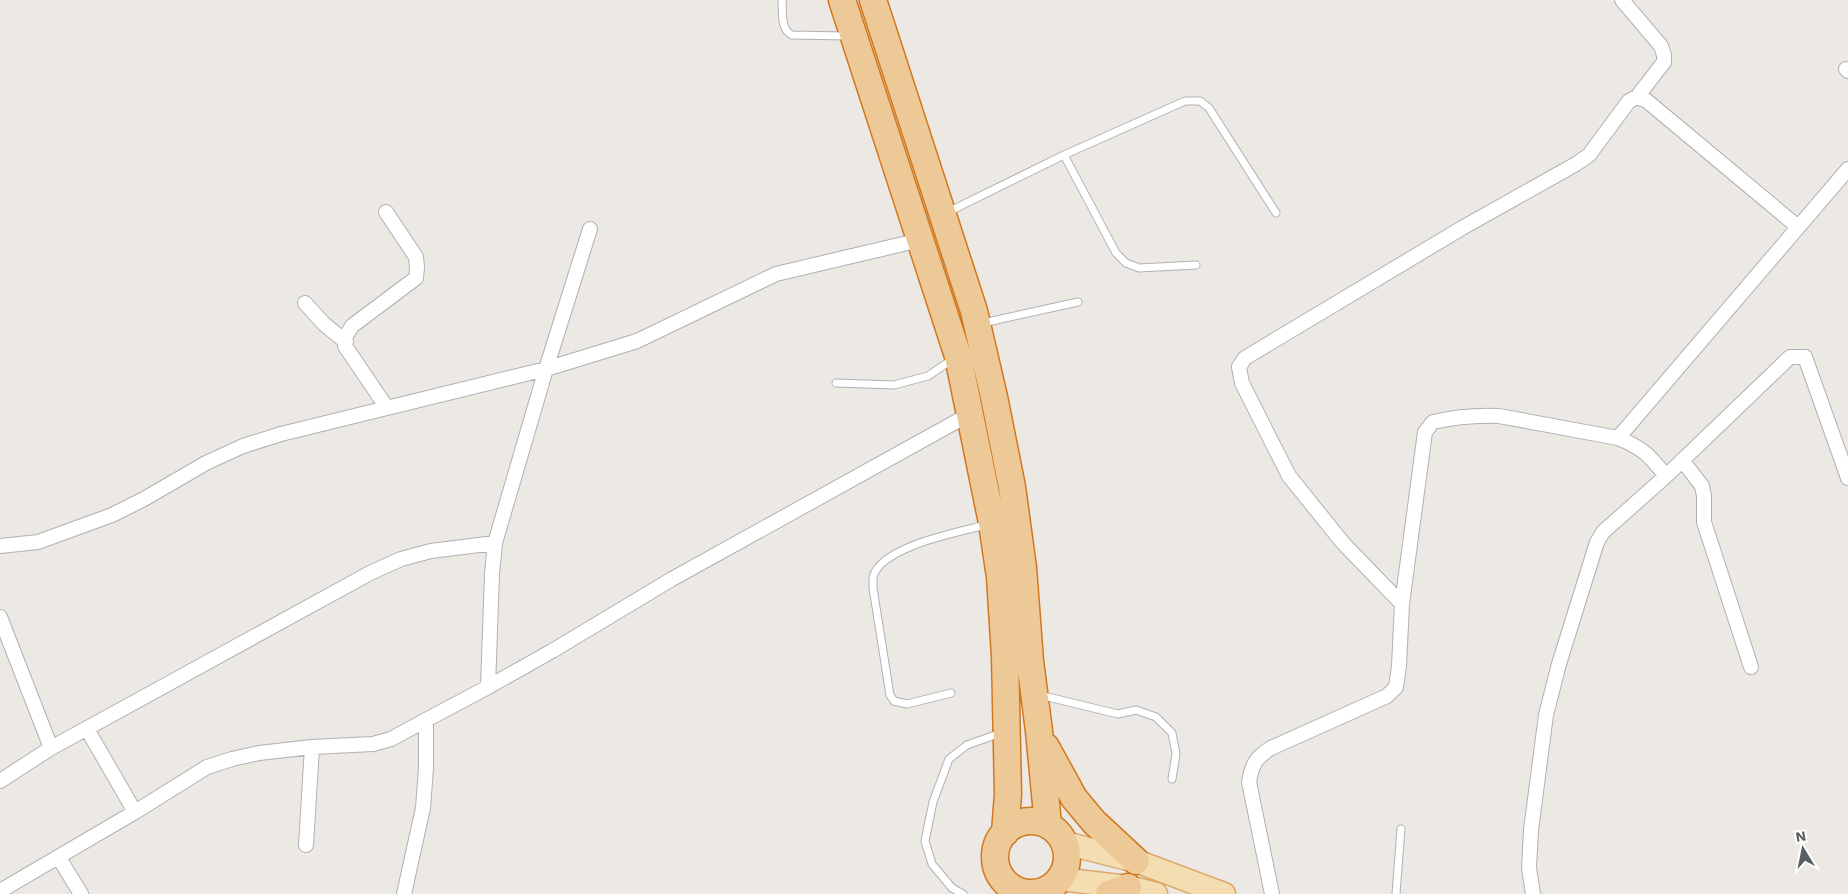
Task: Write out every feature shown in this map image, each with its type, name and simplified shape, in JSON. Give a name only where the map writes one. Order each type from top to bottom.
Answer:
[{"type":"highway","points":[[842,0],[958,356],[992,523],[1000,577],[1005,656],[1008,731],[1008,794],[1005,833]]},
{"type":"highway","points":[[873,0],[978,324],[1012,487],[1023,568],[1034,693],[1056,834],[1068,855],[1066,868],[1054,887],[1039,892],[1026,893],[1004,888],[995,855],[1000,840],[1005,833],[1011,827],[1023,822],[1036,822],[1056,834]]},
{"type":"highway","points":[[1039,731],[1056,769],[1074,798],[1094,822],[1136,861]]},
{"type":"main road","points":[[1056,834],[1224,894]]},
{"type":"main road","points":[[1054,887],[1156,894]]},
{"type":"street","points":[[1402,604],[1343,543],[1289,476],[1242,383],[1239,367],[1245,358],[1261,347],[1589,155],[1629,101],[1638,97],[1664,62],[1661,46],[1622,0]]},
{"type":"street","points":[[1638,97],[1647,101],[1798,227]]},
{"type":"street","points":[[1618,438],[1848,169]]},
{"type":"street","points":[[386,212],[416,257],[416,278],[352,326],[346,336],[345,346],[387,408]]},
{"type":"street","points":[[488,687],[495,543],[546,369],[590,229]]},
{"type":"street","points":[[0,546],[38,542],[112,514],[144,499],[206,463],[243,446],[281,434],[546,369],[637,341],[776,274],[920,240]]},
{"type":"street","points":[[305,303],[324,324],[346,342]]},
{"type":"street","points":[[1533,894],[1529,868],[1531,830],[1546,715],[1559,664],[1597,542],[1603,532],[1666,476],[1790,357],[1805,357],[1848,478]]},
{"type":"street","points":[[0,891],[59,858],[207,767],[260,753],[312,747],[373,744],[391,739],[552,652],[672,579],[970,414]]},
{"type":"street","points":[[1272,894],[1249,782],[1251,768],[1260,755],[1271,748],[1387,696],[1396,687],[1402,604],[1425,432],[1433,422],[1482,415],[1498,416],[1618,438],[1634,444],[1646,452],[1666,476]]},
{"type":"street","points":[[1682,460],[1702,486],[1704,522],[1751,667]]},
{"type":"street","points":[[0,781],[51,748],[370,572],[401,559],[431,551],[495,543]]},
{"type":"street","points":[[2,626],[51,748]]},
{"type":"street","points":[[404,894],[423,808],[426,768],[426,720]]},
{"type":"street","points":[[87,729],[135,812]]},
{"type":"street","points":[[306,844],[312,747]]},
{"type":"street","points":[[59,858],[81,894]]},
{"type":"lane","points":[[782,0],[784,27],[787,33],[792,35],[854,36]]},
{"type":"lane","points":[[943,215],[1064,155],[1185,101],[1200,102],[1210,108],[1276,213]]},
{"type":"lane","points":[[1064,155],[1116,253],[1126,263],[1139,268],[1196,265]]},
{"type":"lane","points":[[978,324],[1078,302]]},
{"type":"lane","points":[[836,383],[894,385],[928,376],[958,356]]},
{"type":"lane","points":[[951,693],[907,704],[894,701],[890,695],[873,588],[873,575],[887,559],[907,547],[992,523]]},
{"type":"lane","points":[[1034,693],[1118,714],[1136,710],[1156,717],[1172,733],[1176,754],[1172,779]]},
{"type":"lane","points":[[963,894],[952,888],[932,864],[925,841],[933,802],[949,759],[967,745],[1008,731]]},
{"type":"lane","points":[[1396,894],[1401,829]]}]
